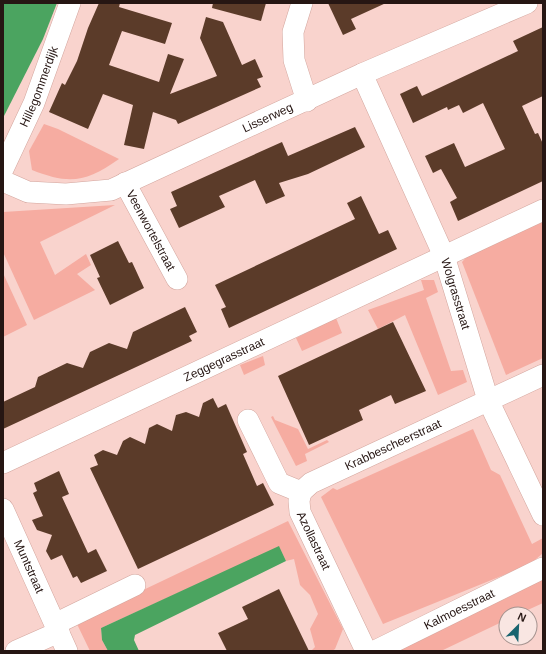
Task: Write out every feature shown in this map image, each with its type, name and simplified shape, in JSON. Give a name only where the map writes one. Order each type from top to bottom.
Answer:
[{"type":"street","name":"Hillegommerdijk","points":[[3,169],[34,104],[70,3]]},
{"type":"street","points":[[302,3],[293,32],[294,60],[307,101]]},
{"type":"street","name":"Lisserweg","points":[[3,181],[28,192],[66,194],[111,190],[125,182],[307,101],[362,74],[525,3]]},
{"type":"street","name":"Wolgrasstraat","points":[[362,74],[444,256],[488,400],[543,515]]},
{"type":"street","name":"Veenwortelstraat","points":[[125,182],[177,279]]},
{"type":"street","name":"Zeggegrasstraat","points":[[3,462],[543,210]]},
{"type":"street","name":"Krabbescheerstraat","points":[[301,492],[311,483],[543,375]]},
{"type":"street","points":[[248,420],[279,483],[301,492]]},
{"type":"street","name":"Azollastraat","points":[[301,492],[299,501],[300,512],[366,651]]},
{"type":"street","name":"Muntstraat","points":[[3,509],[60,636]]},
{"type":"street","name":"Kalmoesstraat","points":[[375,651],[543,568]]},
{"type":"street","points":[[16,651],[60,636],[135,585]]},
{"type":"shaded area","points":[[3,3],[57,3],[43,39],[3,118]]},
{"type":"shaded area","points":[[44,124],[58,129],[119,159],[97,173],[77,179],[57,178],[32,170],[29,151]]},
{"type":"shaded area","points":[[115,205],[40,242],[55,275],[86,254],[91,265],[77,274],[95,290],[34,320],[3,252],[3,212]]},
{"type":"shaded area","points":[[543,218],[543,358],[506,375],[462,262],[473,250]]},
{"type":"shaded area","points":[[3,273],[27,325],[3,337]]},
{"type":"shaded area","points":[[421,280],[434,280],[438,292],[426,298],[451,371],[463,370],[467,382],[438,395],[405,315],[378,329],[368,310],[424,290]]},
{"type":"shaded area","points":[[336,318],[342,333],[302,351],[296,338]]},
{"type":"shaded area","points":[[263,356],[265,365],[244,375],[240,365]]},
{"type":"shaded area","points":[[273,416],[275,420],[298,429],[308,449],[327,440],[329,442],[305,454],[307,461],[296,466],[271,417]]},
{"type":"shaded area","points":[[473,429],[491,470],[500,475],[532,544],[543,538],[543,553],[535,560],[536,562],[383,624],[321,497],[333,488],[337,490]]},
{"type":"shaded area","points":[[288,521],[343,629],[335,649],[332,651],[311,651],[315,647],[310,629],[318,614],[310,595],[300,585],[294,559],[286,561],[279,547],[101,628],[102,640],[108,651],[90,651],[76,622]]},
{"type":"shaded area","points":[[279,546],[286,561],[135,635],[134,640],[139,651],[108,651],[102,640],[101,628]]},
{"type":"shaded area","points":[[543,579],[543,603],[536,606],[498,606],[498,624],[441,651],[390,651]]},
{"type":"building","points":[[99,3],[120,3],[119,7],[172,23],[165,44],[122,31],[109,65],[159,82],[168,54],[184,59],[170,94],[217,76],[200,38],[206,17],[223,22],[242,65],[255,59],[263,77],[257,79],[261,87],[178,124],[176,120],[153,112],[144,149],[124,145],[133,105],[103,94],[88,129],[49,112],[62,83],[65,85],[77,61],[88,28]]},
{"type":"building","points":[[213,3],[266,3],[261,21],[212,8]]},
{"type":"building","points":[[328,3],[386,3],[351,19],[356,29],[343,35]]},
{"type":"building","points":[[543,27],[543,96],[522,106],[535,134],[538,133],[543,144],[543,181],[458,221],[450,202],[457,198],[441,169],[433,173],[425,156],[454,143],[465,167],[505,149],[483,103],[463,113],[459,105],[448,110],[447,107],[413,123],[400,94],[417,86],[422,96],[518,51],[513,41]]},
{"type":"building","points":[[355,127],[365,147],[308,174],[279,183],[285,196],[266,204],[255,180],[219,196],[225,207],[179,228],[170,209],[177,206],[171,192],[282,142],[288,156]]},
{"type":"building","points":[[361,196],[379,234],[388,230],[397,249],[229,328],[221,309],[226,307],[215,285],[355,219],[347,203]]},
{"type":"building","points":[[118,241],[129,263],[132,262],[144,288],[110,305],[97,278],[100,277],[90,255]]},
{"type":"building","points":[[185,307],[197,332],[189,336],[192,341],[3,429],[3,402],[35,387],[38,377],[67,363],[83,368],[90,352],[109,343],[127,349],[133,332]]},
{"type":"building","points":[[393,322],[426,391],[395,404],[391,395],[359,410],[363,420],[309,445],[278,376]]},
{"type":"building","points":[[213,398],[218,408],[226,404],[247,452],[243,454],[257,486],[263,483],[274,505],[138,569],[90,468],[98,465],[94,455],[103,450],[117,455],[123,441],[130,437],[145,444],[149,428],[157,424],[172,431],[176,415],[186,412],[199,417],[203,403]]},
{"type":"building","points":[[59,471],[69,494],[62,497],[88,553],[96,549],[107,571],[81,583],[77,576],[73,578],[62,555],[51,560],[46,551],[52,535],[37,530],[32,520],[43,516],[33,493],[37,491],[34,483]]},
{"type":"building","points":[[279,589],[309,651],[227,651],[218,633],[248,619],[242,607]]}]
